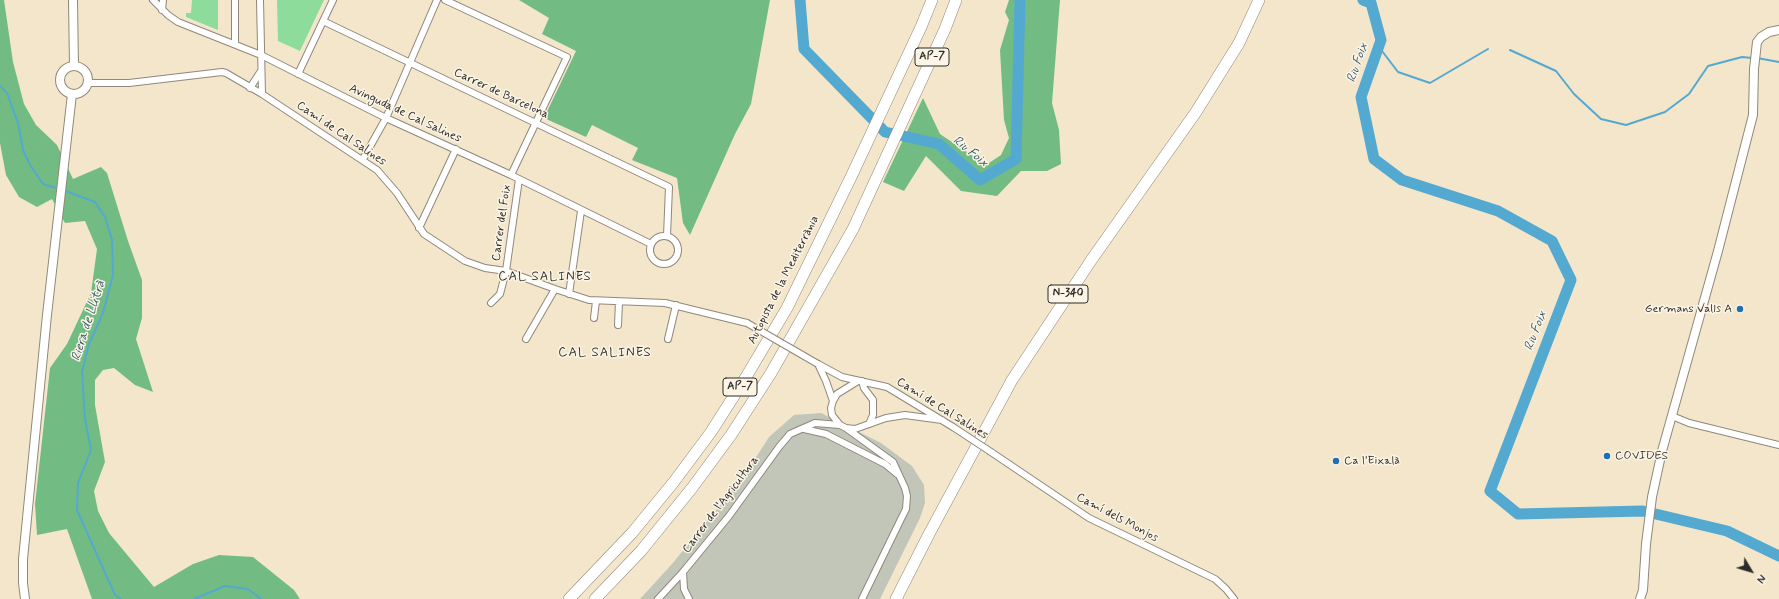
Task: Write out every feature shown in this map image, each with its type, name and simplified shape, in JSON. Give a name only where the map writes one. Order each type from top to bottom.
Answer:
[{"type":"highway","name":"Autopista de la Mediterrània","points":[[569,599],[610,557],[652,509],[693,458],[729,405],[787,308],[921,27],[932,0]]},
{"type":"highway","name":"AP-7","points":[[596,599],[641,551],[712,461],[749,407],[790,340],[854,229],[956,0]]},
{"type":"highway","name":"N-340","points":[[896,599],[951,492],[1012,380],[1092,259],[1196,112],[1239,43],[1259,0]]},
{"type":"street","points":[[73,0],[74,66]]},
{"type":"street","name":"Avinguda de Cal Salines","points":[[153,0],[162,10],[183,24],[261,55],[386,118],[511,175],[581,211],[651,244]]},
{"type":"street","points":[[162,10],[163,0]]},
{"type":"street","points":[[235,0],[235,44]]},
{"type":"street","points":[[260,0],[262,94]]},
{"type":"street","points":[[298,74],[333,0]]},
{"type":"street","points":[[363,159],[386,118],[408,63],[437,0]]},
{"type":"street","points":[[445,0],[567,57],[511,175]]},
{"type":"street","name":"Carrer de Barcelona","points":[[323,21],[669,187],[667,236]]},
{"type":"street","points":[[1640,599],[1643,590],[1646,544],[1652,497],[1672,416],[1718,251],[1753,115],[1755,50],[1757,42],[1761,37],[1769,32],[1779,30]]},
{"type":"street","points":[[74,66],[82,68],[85,71],[87,74],[88,83],[84,90],[80,93],[72,94],[63,90],[60,77],[65,69],[74,66]]},
{"type":"street","points":[[250,88],[261,71]]},
{"type":"street","name":"Camí de Cal Salines","points":[[88,83],[142,82],[222,72],[232,76],[363,159],[386,178],[419,228],[429,239],[465,261],[485,268],[506,271],[555,290],[596,301],[654,302],[676,305],[747,323],[842,377],[887,387],[991,452]]},
{"type":"street","points":[[25,599],[23,559],[47,315],[72,94]]},
{"type":"street","points":[[419,228],[456,150]]},
{"type":"street","name":"Carrer del Foix","points":[[491,303],[500,294],[506,271],[519,179]]},
{"type":"street","points":[[569,294],[581,211]]},
{"type":"street","points":[[660,236],[672,238],[677,243],[679,249],[678,255],[670,263],[659,263],[654,260],[650,250],[651,244],[660,236]]},
{"type":"street","points":[[526,339],[555,290]]},
{"type":"street","points":[[594,318],[596,301]]},
{"type":"street","points":[[618,325],[620,302]]},
{"type":"street","points":[[668,339],[676,305]]},
{"type":"street","points":[[818,364],[826,381],[832,401],[832,416],[840,425],[893,462],[907,496],[906,509],[862,599]]},
{"type":"street","points":[[832,401],[837,394],[860,381],[873,400],[873,415],[869,424]]},
{"type":"street","points":[[846,428],[855,429],[886,418],[905,415],[942,420]]},
{"type":"street","points":[[1672,416],[1689,423],[1779,445]]},
{"type":"street","name":"Carrer de l'Agricultura","points":[[658,599],[683,572],[729,516],[790,434],[796,430],[804,429],[815,423],[840,425]]},
{"type":"street","points":[[804,429],[826,434],[885,464],[898,476]]},
{"type":"street","name":"Camí dels Monjos","points":[[991,452],[1089,518],[1215,580],[1226,589],[1234,599]]},
{"type":"street","points":[[683,572],[684,589],[689,599]]},
{"type":"shaded area","points":[[821,413],[881,443],[912,466],[924,485],[925,503],[920,518],[880,599],[640,599],[672,564],[744,476],[769,437],[794,415]]},
{"type":"green space","points":[[0,0],[4,0],[13,62],[24,104],[36,125],[57,145],[73,179],[101,167],[107,173],[142,280],[142,318],[136,339],[153,392],[135,385],[114,368],[103,370],[95,380],[95,405],[105,462],[94,491],[98,511],[109,533],[154,587],[193,564],[219,555],[253,557],[294,590],[300,599],[92,599],[67,529],[37,535],[35,504],[50,368],[67,344],[91,293],[97,249],[85,221],[65,223],[52,199],[37,207],[19,197],[6,175],[0,143]]},
{"type":"green space","points":[[192,0],[218,0],[218,30],[186,17],[186,13],[191,13]]},
{"type":"green space","points":[[277,0],[324,0],[300,51],[278,41]]},
{"type":"green space","points":[[519,0],[770,0],[751,104],[735,134],[690,235],[683,223],[677,178],[632,160],[638,148],[592,125],[586,137],[544,118],[576,51],[542,34],[549,18]]},
{"type":"green space","points":[[1009,0],[1060,0],[1052,103],[1059,130],[1061,164],[1047,171],[1021,171],[997,196],[961,191],[926,156],[904,191],[883,182],[923,98],[940,134],[986,165],[1001,155],[1009,138],[1004,120],[1000,50],[1009,20],[1005,12]]},
{"type":"waterway","name":"Riu Foix","points":[[800,0],[804,49],[885,132],[939,144],[980,180],[1016,159],[1020,0]]},
{"type":"waterway","name":"Riu Foix","points":[[1363,0],[1371,3],[1381,40],[1361,97],[1374,159],[1402,180],[1498,211],[1552,241],[1571,280],[1490,491],[1518,514],[1643,511],[1727,531],[1779,556]]},
{"type":"waterway","points":[[1379,47],[1398,72],[1430,83],[1488,49]]},
{"type":"waterway","points":[[1510,50],[1556,71],[1574,94],[1601,119],[1626,125],[1665,112],[1689,94],[1708,66],[1742,57],[1752,58]]},
{"type":"waterway","points":[[1757,58],[1779,62]]},
{"type":"waterway","name":"Riera de Llitrà","points":[[0,86],[7,93],[18,123],[23,150],[30,165],[43,184],[59,189]]},
{"type":"waterway","name":"Riera de Llitrà","points":[[63,190],[95,202],[105,217],[112,240],[113,275],[103,313],[89,344],[82,372],[85,419],[91,450],[78,483],[77,510],[115,595],[121,599]]},
{"type":"waterway","name":"Riera de Llitrà","points":[[194,599],[225,586],[248,589],[261,599]]},
{"type":"place","name":"Germans Valls A","points":[[1740,309]]},
{"type":"place","name":"COVIDES","points":[[1607,456]]},
{"type":"place","name":"Ca l'Eixalà","points":[[1336,461]]},
{"type":"district","name":"CAL SALINES","points":[[545,277]]},
{"type":"district","name":"CAL SALINES","points":[[605,353]]}]
